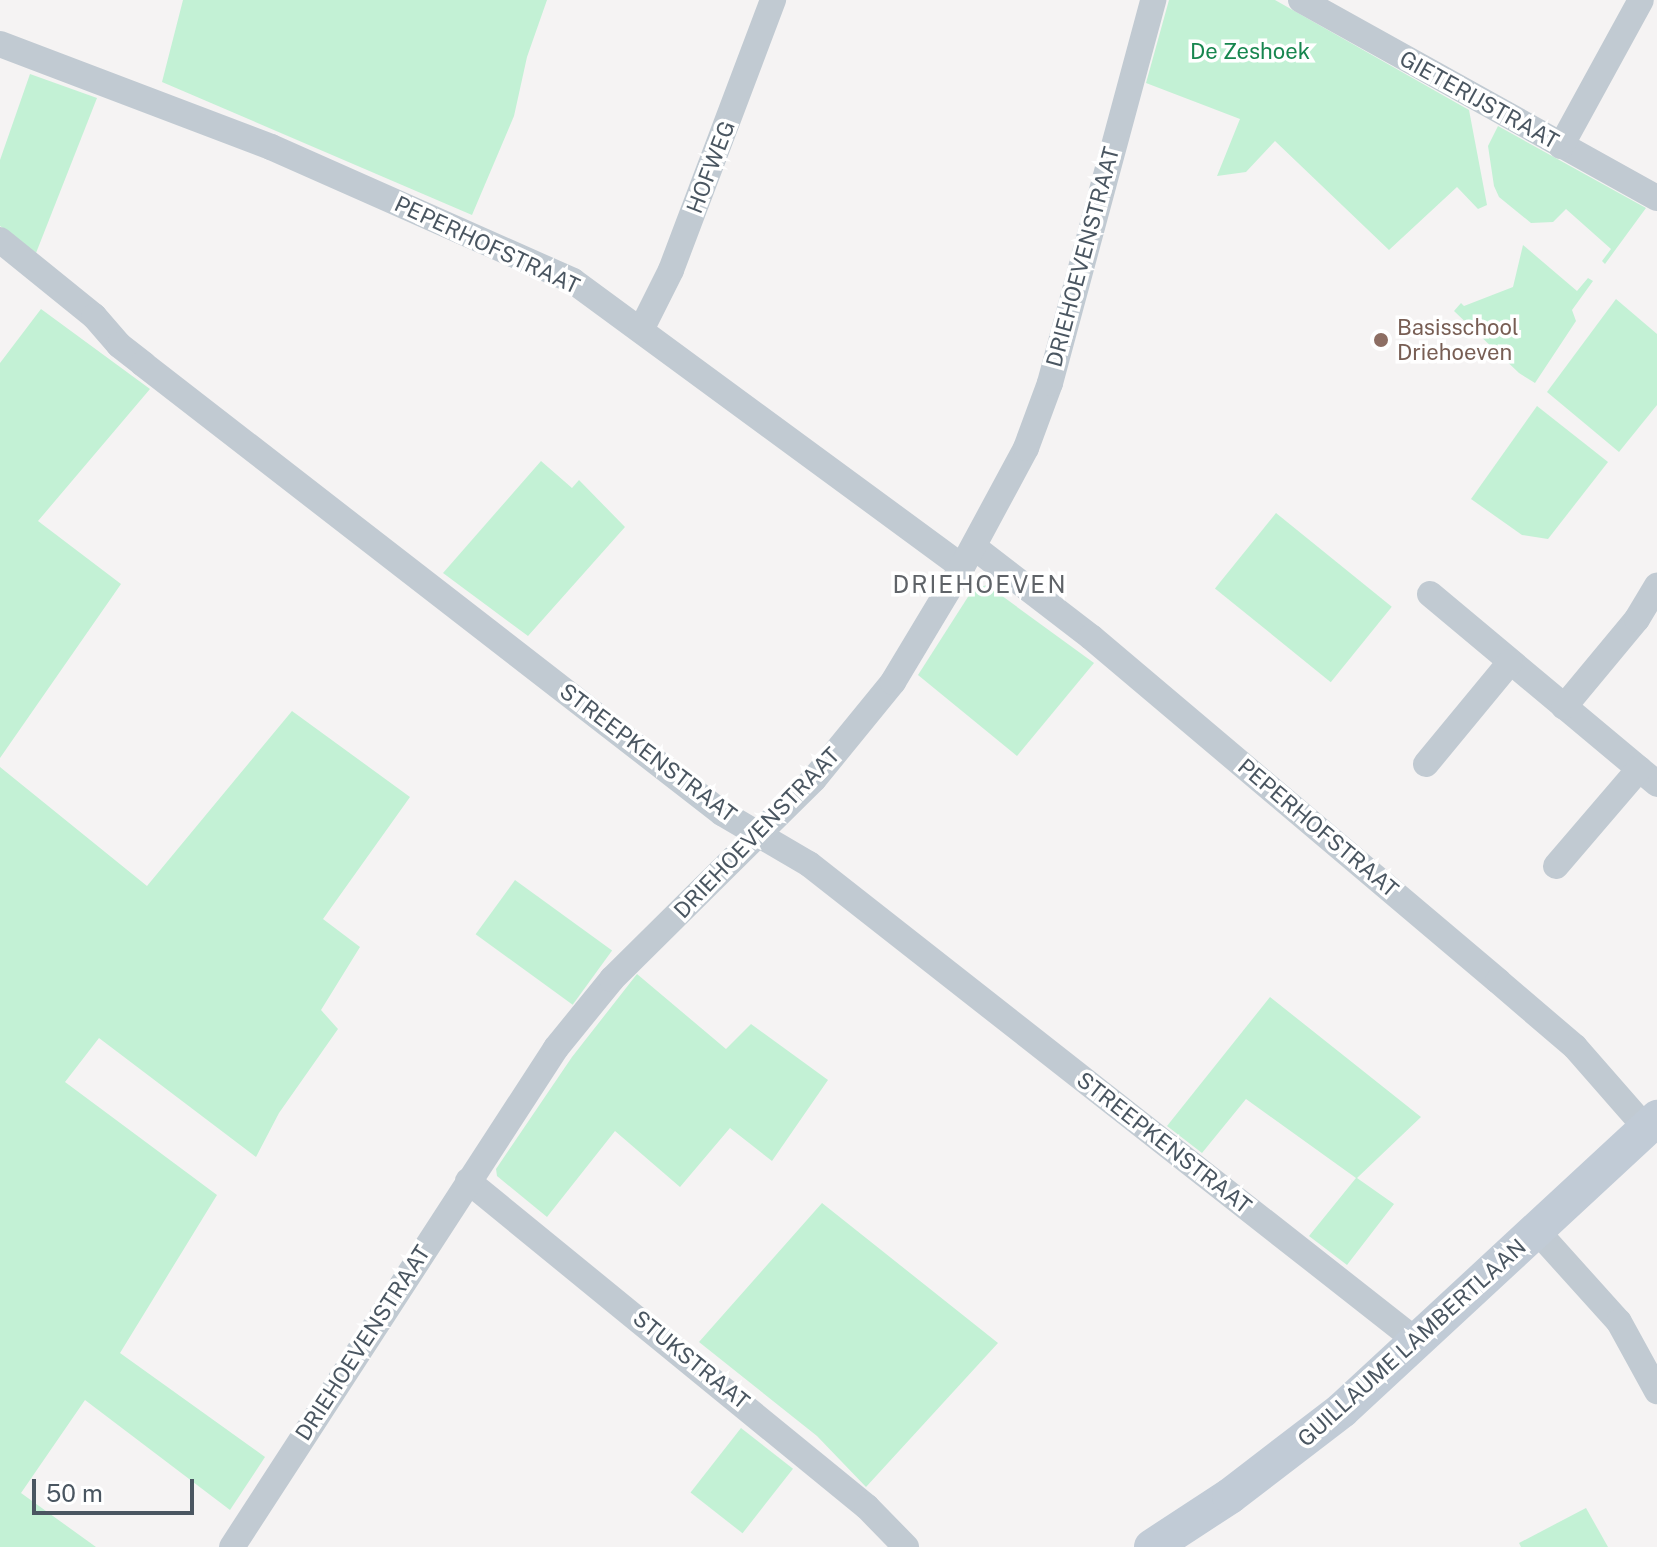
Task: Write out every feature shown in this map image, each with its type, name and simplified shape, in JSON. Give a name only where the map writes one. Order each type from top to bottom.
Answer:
[{"type":"street","name":"HOFWEG","points":[[641,330],[671,270],[773,0]]},
{"type":"street","name":"DRIEHOEVENSTRAAT","points":[[232,1547],[556,1048],[612,979],[761,835],[814,779],[893,682],[968,557],[1026,448],[1050,383],[1153,0]]},
{"type":"street","name":"GIETERIJSTRAAT","points":[[1301,0],[1657,198]]},
{"type":"street","points":[[1561,146],[1641,0]]},
{"type":"street","name":"PEPERHOFSTRAAT","points":[[0,44],[271,147],[560,275],[968,557],[1091,637],[1575,1047],[1652,1123]]},
{"type":"street","name":"STREEPKENSTRAAT","points":[[0,240],[94,316],[119,345],[143,364],[722,813],[809,864],[1418,1342]]},
{"type":"street","points":[[1564,707],[1637,619],[1657,586]]},
{"type":"street","points":[[1430,594],[1648,777],[1556,866]]},
{"type":"street","points":[[1426,764],[1510,662]]},
{"type":"street","name":"GUILLAUME LAMBERTLAAN","points":[[1152,1547],[1280,1459],[1418,1342],[1652,1123]]},
{"type":"street","name":"STUKSTRAAT","points":[[468,1181],[844,1487],[906,1547]]},
{"type":"street","points":[[1537,1231],[1619,1322],[1657,1391]]},
{"type":"green space","points":[[183,0],[547,0],[527,57],[514,116],[472,215],[162,82]]},
{"type":"green space","name":"De Zeshoek","points":[[1169,0],[1275,0],[1469,110],[1487,205],[1478,209],[1457,187],[1389,250],[1275,141],[1246,172],[1217,176],[1240,119],[1146,83]]},
{"type":"green space","points":[[30,74],[97,98],[36,253],[0,226],[0,160]]},
{"type":"green space","points":[[1498,126],[1646,208],[1605,264],[1602,261],[1611,249],[1566,209],[1553,222],[1531,223],[1499,197],[1494,186],[1488,146]]},
{"type":"green space","points":[[1523,245],[1577,291],[1588,278],[1593,281],[1572,310],[1576,321],[1535,383],[1519,373],[1454,311],[1461,303],[1464,306],[1513,287]]},
{"type":"green space","points":[[1616,299],[1657,334],[1657,405],[1619,452],[1547,392]]},
{"type":"green space","points":[[41,309],[150,389],[38,521],[121,584],[0,758],[0,363]]},
{"type":"green space","points":[[1537,406],[1608,462],[1548,539],[1522,535],[1471,499]]},
{"type":"green space","points":[[541,461],[572,488],[579,480],[625,527],[528,636],[443,573]]},
{"type":"green space","points":[[1276,513],[1392,607],[1331,682],[1215,588]]},
{"type":"green space","points":[[987,585],[1094,663],[1017,756],[918,675],[973,589]]},
{"type":"green space","points":[[292,711],[410,797],[323,919],[360,947],[321,1010],[338,1029],[279,1113],[256,1157],[99,1038],[65,1082],[217,1195],[120,1353],[265,1457],[230,1510],[85,1400],[21,1493],[96,1547],[0,1547],[0,767],[147,886]]},
{"type":"green space","points":[[515,880],[612,951],[573,1005],[476,934]]},
{"type":"green space","points":[[637,974],[726,1049],[751,1024],[828,1080],[772,1161],[730,1128],[680,1187],[615,1131],[547,1217],[497,1176],[496,1169],[572,1057]]},
{"type":"green space","points":[[1270,997],[1421,1117],[1357,1178],[1394,1204],[1347,1265],[1309,1236],[1356,1178],[1246,1099],[1202,1153],[1167,1126]]},
{"type":"green space","points":[[822,1203],[998,1343],[866,1487],[817,1436],[699,1342]]},
{"type":"green space","points":[[741,1428],[793,1469],[743,1533],[691,1493]]},
{"type":"green space","points":[[1586,1508],[1608,1547],[1521,1547],[1519,1543]]},
{"type":"place","name":"Basisschool Driehoeven","points":[[1381,340]]},
{"type":"district","name":"DRIEHOEVEN","points":[[980,585]]}]
